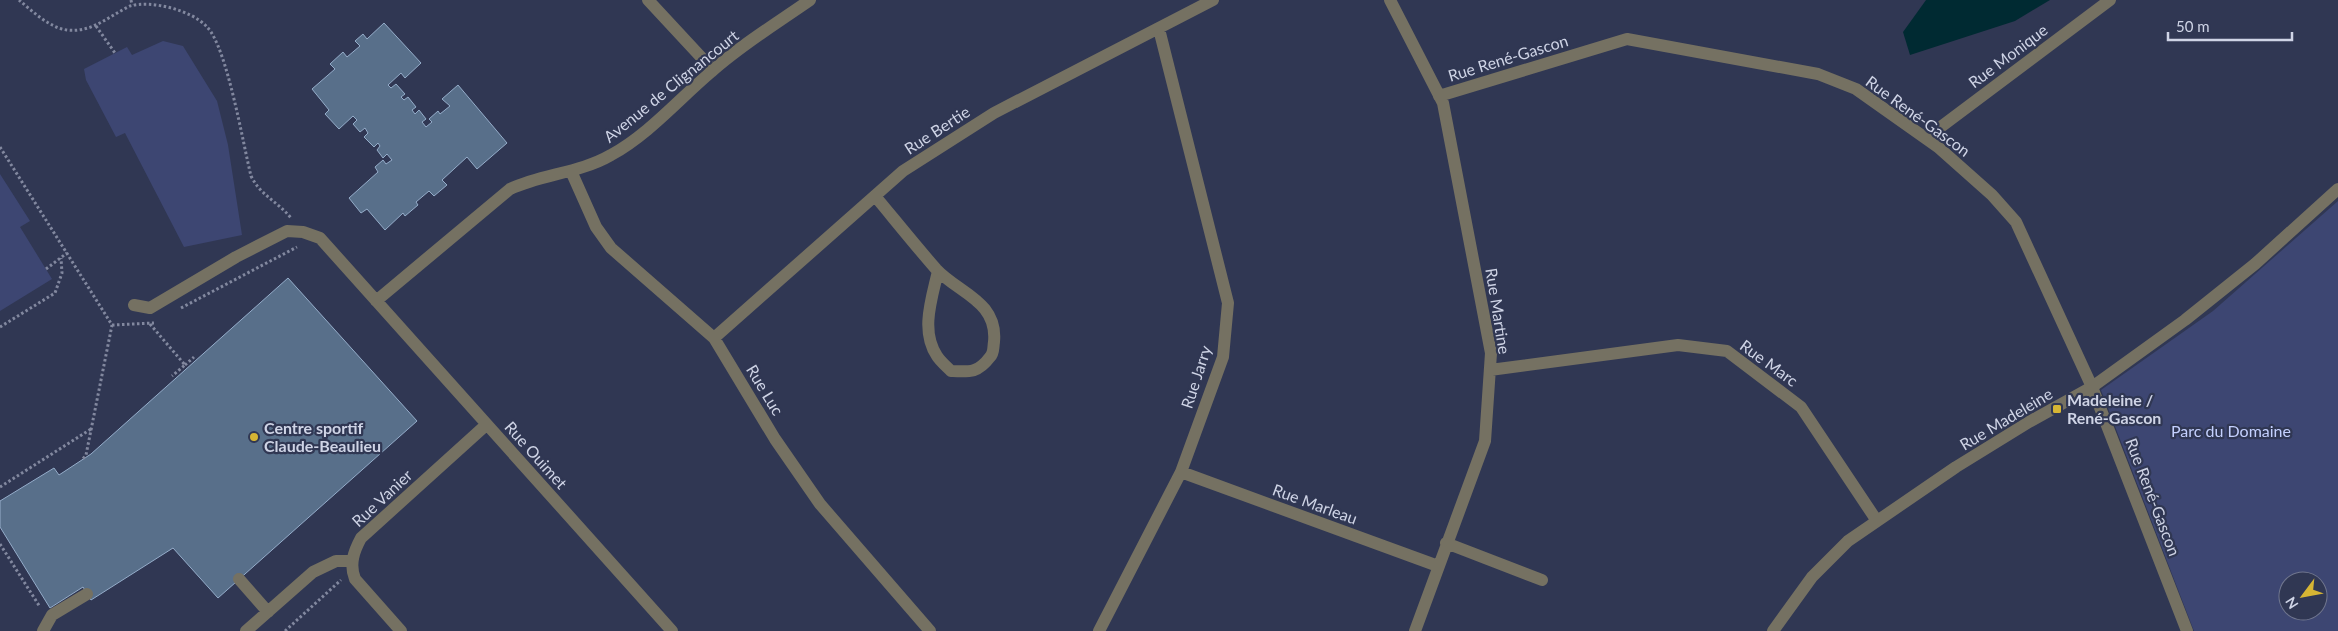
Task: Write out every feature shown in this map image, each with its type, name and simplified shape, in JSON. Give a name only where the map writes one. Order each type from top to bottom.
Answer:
[{"type":"street","points":[[648,0],[713,70]]},
{"type":"street","name":"Avenue de Clignancourt","points":[[376,301],[510,189],[526,181],[571,171],[609,157],[629,145],[713,70],[810,0]]},
{"type":"street","name":"Rue Bertie","points":[[714,338],[903,171],[994,113],[1213,0]]},
{"type":"street","name":"Rue Martine","points":[[1390,0],[1442,103],[1491,353],[1485,441],[1415,631]]},
{"type":"street","name":"Rue Monique","points":[[1926,138],[2110,0]]},
{"type":"street","name":"Rue Jarry","points":[[1099,631],[1181,472],[1223,357],[1228,303],[1159,28]]},
{"type":"street","name":"Rue René-Gascon","points":[[1439,96],[1627,40],[1818,74],[1856,89],[1926,138],[1992,196],[2016,222],[2092,387],[2187,631]]},
{"type":"street","name":"Rue Luc","points":[[571,171],[596,227],[611,248],[714,338],[775,439],[820,504],[930,631]]},
{"type":"street","name":"Rue Madeleine","points":[[1773,631],[1812,577],[1848,541],[2029,422],[2092,387],[2185,320],[2240,276],[2338,190]]},
{"type":"street","points":[[875,196],[938,271],[972,295],[992,320],[994,337],[992,354],[982,368],[968,372],[951,370],[936,356],[928,334],[929,311],[938,271]]},
{"type":"street","points":[[134,305],[150,308],[236,256],[286,231],[303,232]]},
{"type":"street","name":"Rue Ouimet","points":[[303,232],[320,238],[672,631]]},
{"type":"street","name":"Rue Marc","points":[[1490,370],[1678,344],[1727,352],[1802,407],[1877,521]]},
{"type":"street","name":"Rue Vanier","points":[[352,567],[354,549],[361,538],[486,425]]},
{"type":"street","name":"Rue Marleau","points":[[1181,472],[1438,566]]},
{"type":"street","points":[[1446,543],[1542,580]]},
{"type":"street","points":[[246,631],[313,572],[336,561],[352,567],[355,579],[401,631]]},
{"type":"street","points":[[239,579],[268,612]]},
{"type":"street","points":[[43,631],[52,615],[87,594]]},
{"type":"path","points":[[19,0],[43,19],[67,30],[96,26],[132,5],[154,4],[182,9],[208,27],[222,59],[251,176],[258,190],[282,208],[303,232]]},
{"type":"path","points":[[131,0],[132,5]]},
{"type":"path","points":[[96,26],[115,53]]},
{"type":"path","points":[[0,147],[112,325],[92,429],[86,455],[82,460]]},
{"type":"path","points":[[46,270],[67,253]]},
{"type":"path","points":[[0,327],[55,293],[62,273],[61,258]]},
{"type":"path","points":[[150,324],[185,365]]},
{"type":"path","points":[[172,376],[194,358]]},
{"type":"path","points":[[0,487],[92,429]]},
{"type":"path","points":[[0,544],[40,607]]},
{"type":"path","points":[[285,631],[352,567]]},
{"type":"green space","points":[[163,41],[183,46],[217,101],[228,145],[242,235],[184,247],[125,133],[116,137],[86,80],[84,69],[127,47],[132,55]]},
{"type":"green space","points":[[0,174],[30,221],[20,227],[52,279],[0,311]]},
{"type":"green space","name":"Parc du Domaine","points":[[2338,201],[2338,631],[2194,631],[2101,390],[2213,311]]},
{"type":"shaded area","points":[[1926,0],[2050,0],[2015,21],[1910,55],[1903,32]]},
{"type":"building","points":[[384,23],[421,63],[405,78],[401,73],[388,85],[391,88],[396,84],[405,94],[401,97],[404,100],[408,97],[416,107],[412,110],[415,114],[419,110],[426,119],[422,122],[426,127],[432,122],[429,119],[438,111],[440,114],[450,106],[442,99],[458,85],[507,143],[477,169],[467,157],[442,180],[447,185],[434,196],[429,191],[416,202],[418,205],[405,216],[403,213],[385,230],[367,209],[361,213],[349,198],[378,172],[375,167],[383,160],[386,164],[392,160],[387,154],[383,158],[377,150],[380,146],[378,143],[374,147],[364,137],[368,133],[365,128],[360,132],[353,124],[357,120],[353,116],[339,129],[325,114],[329,110],[312,89],[335,69],[330,64],[343,52],[347,57],[360,46],[355,41],[363,34],[367,39]]},
{"type":"building","name":"Centre sportif Claude-Beaulieu","points":[[288,278],[417,421],[218,598],[173,548],[91,600],[83,587],[50,608],[0,527],[0,501],[54,468],[59,475],[91,454]]},
{"type":"place","name":"Madeleine / René-Gascon","points":[[2057,409]]},
{"type":"place","name":"Centre sportif Claude-Beaulieu","points":[[254,437]]}]
